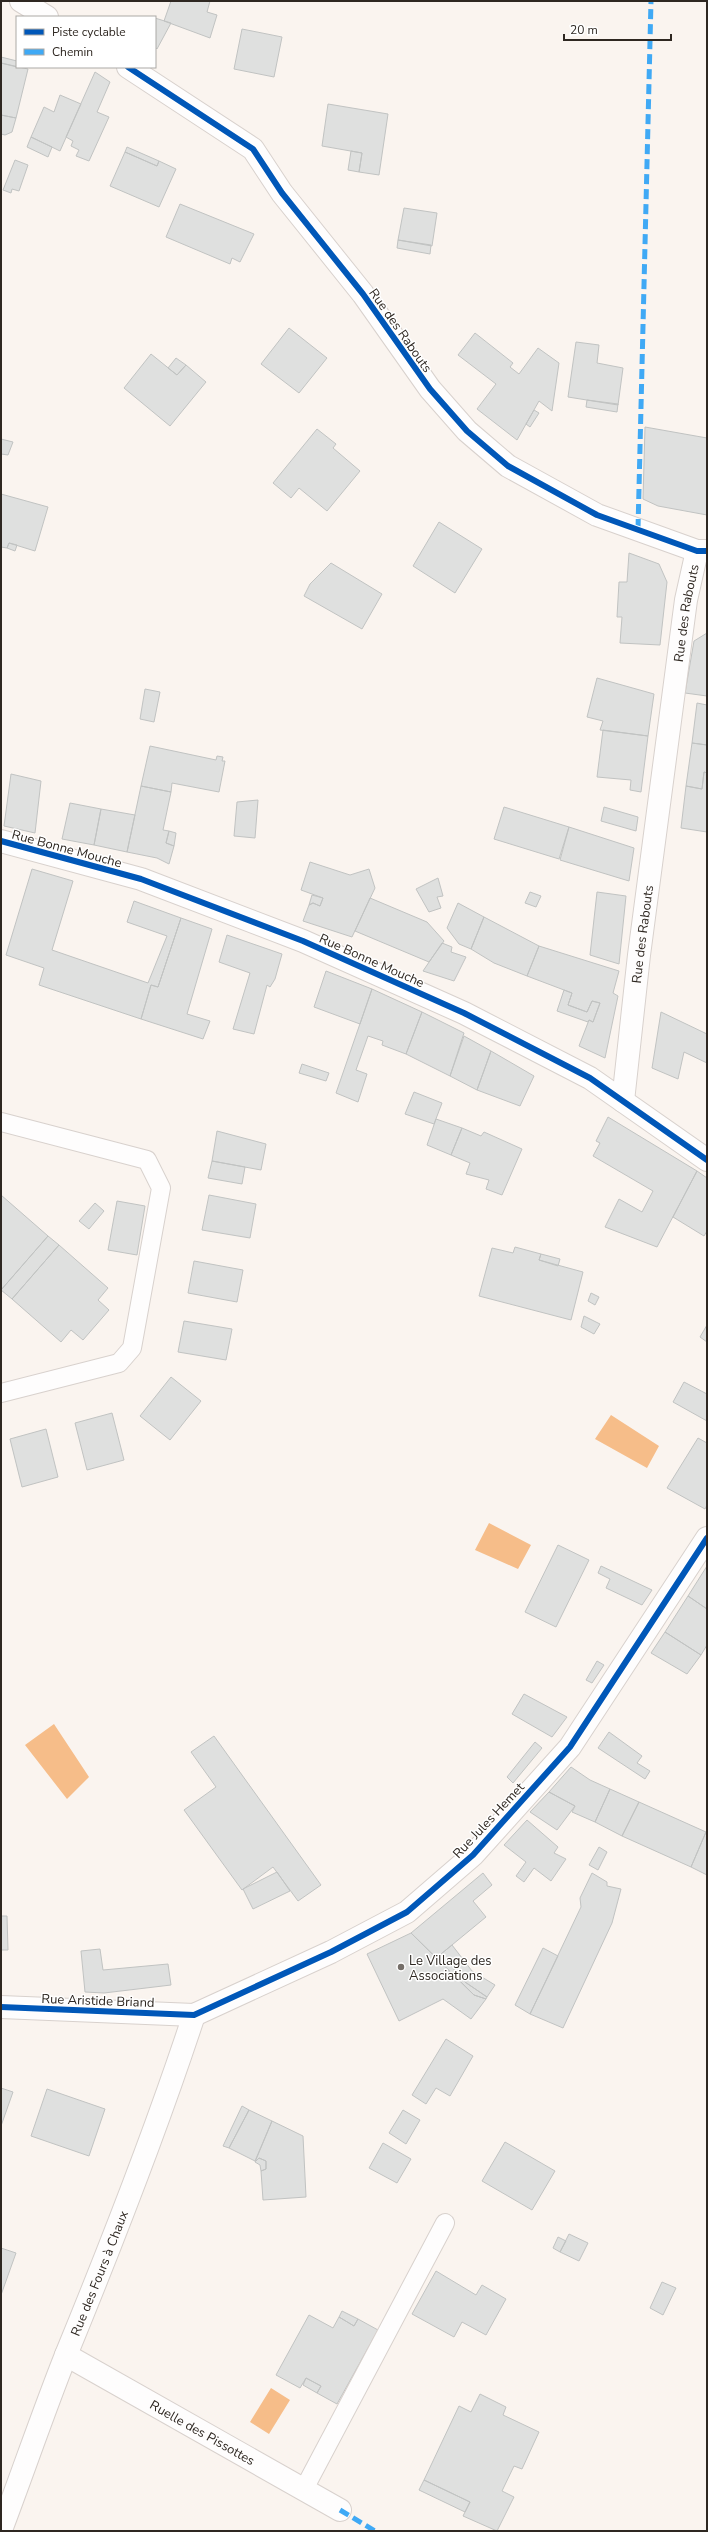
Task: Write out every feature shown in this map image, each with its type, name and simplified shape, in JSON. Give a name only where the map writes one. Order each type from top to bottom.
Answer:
[{"type":"street","points":[[21,1],[45,16]]},
{"type":"street","name":"Rue des Rabouts","points":[[130,68],[253,149],[282,193],[363,294],[430,389],[467,431],[502,461],[597,515],[702,551],[686,600],[640,947],[623,1101]]},
{"type":"street","name":"Rue Bonne Mouche","points":[[1,841],[141,879],[303,941],[464,1013],[590,1078],[707,1160]]},
{"type":"street","name":"Rue Jules Hemet","points":[[194,2016],[332,1952],[407,1912],[473,1855],[570,1747],[707,1538]]},
{"type":"street","name":"Rue Aristide Briand","points":[[1,2008],[194,2016]]},
{"type":"street","name":"Rue des Fours à Chaux","points":[[1,2530],[66,2355],[86,2310],[167,2098],[194,2016]]},
{"type":"street","name":"Ruelle des Pissottes","points":[[66,2355],[304,2488],[340,2510]]},
{"type":"lane","points":[[1,1122],[147,1160],[161,1188],[132,1348],[119,1363],[1,1393]]},
{"type":"lane","points":[[304,2488],[445,2223]]},
{"type":"shaded area","points":[[611,1415],[659,1446],[647,1468],[595,1439]]},
{"type":"shaded area","points":[[489,1523],[531,1545],[518,1569],[475,1550]]},
{"type":"shaded area","points":[[54,1724],[89,1777],[67,1799],[25,1745]]},
{"type":"shaded area","points":[[271,2388],[290,2400],[269,2434],[250,2422]]},
{"type":"building","points":[[171,1],[210,1],[207,12],[217,15],[210,38],[164,21]]},
{"type":"building","points":[[156,18],[171,23],[157,49],[156,48]]},
{"type":"building","points":[[242,29],[282,37],[274,77],[234,69]]},
{"type":"building","points":[[1,57],[16,61],[16,67],[1,63]]},
{"type":"building","points":[[1,63],[16,66],[16,68],[28,69],[16,118],[1,115]]},
{"type":"building","points":[[95,72],[110,82],[97,112],[109,117],[89,161],[76,156],[79,150],[71,146],[73,141],[66,137]]},
{"type":"building","points":[[60,95],[81,104],[60,151],[31,137],[44,107],[54,112]]},
{"type":"building","points":[[328,104],[388,114],[379,175],[359,172],[362,153],[322,146]]},
{"type":"building","points":[[1,115],[16,118],[12,132],[5,135],[1,134]]},
{"type":"building","points":[[31,137],[52,147],[48,157],[27,147]]},
{"type":"building","points":[[127,147],[159,161],[157,166],[125,152]]},
{"type":"building","points":[[351,151],[362,153],[359,172],[348,170]]},
{"type":"building","points":[[125,152],[157,166],[159,161],[176,169],[159,207],[110,186]]},
{"type":"building","points":[[15,160],[28,165],[19,191],[12,189],[11,193],[3,190]]},
{"type":"building","points":[[180,204],[254,234],[240,262],[232,258],[230,264],[166,237]]},
{"type":"building","points":[[404,208],[437,213],[432,246],[398,240]]},
{"type":"building","points":[[398,240],[431,245],[430,254],[397,248]]},
{"type":"building","points":[[289,328],[327,358],[299,393],[261,364]]},
{"type":"building","points":[[475,333],[513,363],[510,367],[519,374],[538,348],[559,363],[552,411],[539,401],[517,440],[477,409],[496,384],[458,355]]},
{"type":"building","points":[[576,342],[599,345],[597,363],[623,368],[618,405],[568,397]]},
{"type":"building","points":[[151,354],[177,375],[186,365],[206,382],[170,426],[124,388]]},
{"type":"building","points":[[176,358],[186,365],[177,375],[168,368]]},
{"type":"building","points":[[587,400],[618,404],[617,412],[586,407]]},
{"type":"building","points":[[534,410],[539,413],[530,427],[526,424]]},
{"type":"building","points":[[645,427],[707,438],[707,515],[658,506],[643,499]]},
{"type":"building","points":[[317,429],[336,444],[333,448],[360,471],[327,511],[299,488],[291,498],[273,483]]},
{"type":"building","points":[[1,439],[13,442],[8,455],[1,454]]},
{"type":"building","points":[[1,494],[48,507],[35,551],[9,543],[7,548],[1,547]]},
{"type":"building","points":[[439,522],[482,549],[455,593],[413,566]]},
{"type":"building","points":[[9,543],[17,545],[15,551],[7,548]]},
{"type":"building","points":[[629,553],[659,564],[667,582],[660,645],[620,643],[622,617],[617,617],[619,582],[627,582]]},
{"type":"building","points":[[331,563],[382,594],[362,629],[304,596],[310,584]]},
{"type":"building","points":[[707,633],[707,696],[685,693],[694,641]]},
{"type":"building","points":[[597,678],[654,694],[648,736],[600,730],[603,721],[587,717]]},
{"type":"building","points":[[145,689],[160,692],[154,722],[140,719]]},
{"type":"building","points":[[697,703],[707,705],[707,745],[692,743]]},
{"type":"building","points":[[603,730],[648,736],[641,792],[630,790],[631,780],[597,777]]},
{"type":"building","points":[[692,743],[707,745],[707,773],[704,772],[702,789],[686,786]]},
{"type":"building","points":[[150,746],[216,760],[217,756],[223,757],[222,761],[225,761],[219,792],[172,783],[171,792],[141,786]]},
{"type":"building","points":[[704,772],[707,773],[707,832],[681,828],[686,786],[702,789]]},
{"type":"building","points":[[11,774],[41,781],[35,833],[4,826]]},
{"type":"building","points":[[141,786],[171,792],[163,830],[169,831],[166,843],[174,846],[169,864],[157,858],[127,852]]},
{"type":"building","points":[[258,800],[255,838],[234,836],[237,802]]},
{"type":"building","points":[[70,803],[101,809],[94,845],[62,839]]},
{"type":"building","points":[[504,807],[569,827],[559,859],[494,839]]},
{"type":"building","points":[[604,807],[638,817],[636,831],[601,821]]},
{"type":"building","points":[[101,809],[135,815],[127,852],[94,845]]},
{"type":"building","points":[[569,827],[634,848],[629,881],[560,860]]},
{"type":"building","points":[[169,831],[176,833],[174,846],[166,843]]},
{"type":"building","points":[[310,862],[350,875],[369,869],[375,888],[352,937],[303,921],[309,905],[313,903],[320,906],[323,898],[301,890]]},
{"type":"building","points":[[32,869],[73,881],[52,950],[148,983],[167,936],[127,922],[134,901],[181,918],[158,987],[151,985],[141,1019],[39,985],[44,968],[6,955]]},
{"type":"building","points":[[438,878],[443,896],[437,897],[441,908],[429,912],[416,889]]},
{"type":"building","points":[[530,892],[541,896],[536,907],[525,903]]},
{"type":"building","points":[[597,892],[626,896],[619,964],[590,955]]},
{"type":"building","points":[[312,895],[323,898],[320,906],[313,903],[309,905]]},
{"type":"building","points":[[370,898],[427,922],[444,941],[429,962],[355,931]]},
{"type":"building","points":[[458,903],[484,917],[471,949],[459,944],[447,928]]},
{"type":"building","points":[[484,917],[539,946],[527,976],[494,963],[471,949]]},
{"type":"building","points":[[181,918],[212,929],[187,1014],[210,1021],[203,1039],[141,1019],[151,985],[158,987]]},
{"type":"building","points":[[227,935],[282,954],[275,979],[270,987],[267,985],[254,1034],[233,1029],[250,973],[219,962]]},
{"type":"building","points":[[442,943],[452,947],[451,952],[466,957],[454,981],[423,971]]},
{"type":"building","points":[[539,946],[619,971],[613,993],[618,996],[605,1058],[579,1046],[589,1020],[593,1022],[600,1003],[592,1001],[587,1012],[568,1005],[572,993],[527,976]]},
{"type":"building","points":[[326,971],[372,989],[360,1024],[314,1007]]},
{"type":"building","points":[[372,989],[422,1012],[406,1054],[382,1045],[383,1041],[368,1036],[356,1070],[367,1074],[358,1102],[336,1093]]},
{"type":"building","points":[[564,990],[572,993],[568,1005],[587,1012],[592,1001],[600,1003],[593,1022],[589,1020],[588,1022],[557,1011]]},
{"type":"building","points":[[422,1012],[464,1033],[450,1076],[406,1054]]},
{"type":"building","points":[[661,1012],[707,1034],[707,1063],[684,1052],[678,1079],[652,1068]]},
{"type":"building","points":[[464,1036],[491,1051],[477,1090],[450,1076]]},
{"type":"building","points":[[491,1051],[534,1076],[520,1106],[477,1090]]},
{"type":"building","points":[[302,1064],[329,1073],[326,1081],[299,1073]]},
{"type":"building","points":[[414,1092],[442,1103],[434,1124],[405,1114]]},
{"type":"building","points":[[608,1117],[697,1171],[657,1247],[605,1227],[619,1199],[642,1212],[653,1191],[593,1156],[600,1143],[596,1141]]},
{"type":"building","points":[[436,1119],[462,1128],[451,1155],[427,1145]]},
{"type":"building","points":[[462,1128],[481,1136],[484,1132],[522,1149],[502,1195],[486,1189],[489,1180],[466,1174],[470,1163],[451,1155]]},
{"type":"building","points":[[217,1131],[266,1144],[261,1170],[212,1161]]},
{"type":"building","points":[[212,1161],[245,1167],[242,1184],[208,1178]]},
{"type":"building","points":[[697,1171],[707,1178],[707,1231],[704,1236],[673,1217]]},
{"type":"building","points":[[1,1195],[48,1236],[1,1290]]},
{"type":"building","points":[[209,1195],[256,1204],[250,1238],[202,1230]]},
{"type":"building","points":[[117,1201],[145,1206],[137,1255],[108,1250]]},
{"type":"building","points":[[95,1203],[104,1211],[89,1229],[79,1221]]},
{"type":"building","points":[[48,1236],[59,1245],[12,1299],[1,1290]]},
{"type":"building","points":[[59,1245],[108,1288],[98,1300],[109,1310],[83,1340],[71,1330],[61,1342],[12,1299]]},
{"type":"building","points":[[515,1247],[541,1254],[539,1260],[583,1272],[571,1320],[479,1296],[492,1248],[513,1253]]},
{"type":"building","points":[[541,1254],[560,1259],[558,1266],[539,1260]]},
{"type":"building","points":[[194,1261],[243,1270],[237,1302],[188,1293]]},
{"type":"building","points":[[591,1293],[599,1297],[595,1305],[588,1301]]},
{"type":"building","points":[[584,1316],[600,1324],[594,1334],[581,1327]]},
{"type":"building","points":[[184,1321],[232,1329],[226,1360],[178,1352]]},
{"type":"building","points":[[707,1325],[707,1342],[700,1337]]},
{"type":"building","points":[[171,1377],[201,1401],[170,1440],[140,1416]]},
{"type":"building","points":[[684,1382],[707,1394],[707,1421],[673,1402]]},
{"type":"building","points":[[112,1413],[124,1460],[87,1470],[75,1423]]},
{"type":"building","points":[[46,1429],[58,1477],[22,1487],[10,1439]]},
{"type":"building","points":[[698,1438],[707,1443],[707,1505],[705,1509],[667,1488]]},
{"type":"building","points":[[558,1545],[589,1560],[556,1627],[525,1612]]},
{"type":"building","points":[[601,1566],[652,1590],[642,1605],[606,1588],[610,1579],[598,1573]]},
{"type":"building","points":[[707,1566],[707,1609],[688,1596]]},
{"type":"building","points":[[688,1596],[707,1609],[707,1645],[701,1655],[665,1632]]},
{"type":"building","points":[[665,1632],[701,1655],[687,1674],[651,1653]]},
{"type":"building","points":[[597,1661],[604,1665],[592,1683],[586,1680]]},
{"type":"building","points":[[524,1694],[567,1717],[552,1737],[512,1714]]},
{"type":"building","points":[[609,1732],[642,1756],[637,1763],[650,1771],[645,1779],[598,1748]]},
{"type":"building","points":[[214,1736],[321,1885],[298,1901],[273,1867],[242,1890],[184,1810],[216,1787],[191,1752]]},
{"type":"building","points":[[535,1742],[542,1748],[513,1783],[507,1777]]},
{"type":"building","points":[[571,1767],[590,1780],[610,1789],[595,1822],[572,1812],[575,1806],[549,1792]]},
{"type":"building","points":[[610,1789],[639,1802],[622,1836],[595,1822]]},
{"type":"building","points":[[549,1792],[575,1806],[557,1830],[530,1812]]},
{"type":"building","points":[[639,1802],[706,1832],[691,1867],[622,1836]]},
{"type":"building","points":[[527,1820],[558,1847],[554,1853],[566,1859],[551,1881],[534,1868],[524,1882],[516,1876],[526,1862],[504,1845]]},
{"type":"building","points":[[706,1832],[707,1833],[707,1875],[691,1867]]},
{"type":"building","points":[[599,1847],[607,1852],[598,1870],[589,1865]]},
{"type":"building","points":[[277,1872],[290,1891],[253,1909],[243,1889]]},
{"type":"building","points":[[483,1873],[492,1885],[473,1901],[486,1917],[441,1954],[465,1982],[487,1997],[486,1999],[474,1995],[411,1933]]},
{"type":"building","points":[[592,1873],[607,1882],[607,1886],[621,1889],[612,1923],[563,2028],[530,2014],[581,1907],[580,1898]]},
{"type":"building","points":[[1,1916],[7,1916],[8,1950],[1,1950]]},
{"type":"building","points":[[411,1933],[474,1995],[486,1999],[471,2019],[443,1999],[399,2021],[367,1954]]},
{"type":"building","points":[[452,1945],[472,1971],[495,1985],[487,1997],[465,1982],[441,1954]]},
{"type":"building","points":[[543,1948],[558,1956],[530,2014],[515,2005]]},
{"type":"building","points":[[100,1949],[103,1970],[168,1964],[171,1985],[104,1993],[85,1992],[81,1951]]},
{"type":"building","points":[[446,2039],[473,2056],[450,2096],[436,2088],[426,2104],[412,2095]]},
{"type":"building","points":[[1,2088],[13,2092],[1,2126]]},
{"type":"building","points":[[47,2089],[105,2109],[89,2156],[31,2136]]},
{"type":"building","points":[[242,2106],[249,2110],[229,2148],[223,2146]]},
{"type":"building","points":[[249,2110],[272,2121],[255,2161],[229,2148]]},
{"type":"building","points":[[403,2110],[420,2120],[406,2144],[389,2133]]},
{"type":"building","points":[[272,2121],[303,2136],[306,2197],[263,2200],[261,2171],[266,2169],[266,2161],[259,2158],[255,2162]]},
{"type":"building","points":[[505,2142],[555,2171],[532,2210],[482,2181]]},
{"type":"building","points":[[383,2143],[411,2159],[397,2183],[369,2168]]},
{"type":"building","points":[[259,2158],[266,2161],[266,2169],[261,2171],[260,2165],[255,2162]]},
{"type":"building","points":[[569,2234],[588,2243],[579,2261],[560,2252]]},
{"type":"building","points":[[558,2237],[566,2241],[560,2252],[553,2248]]},
{"type":"building","points":[[1,2248],[16,2253],[1,2295]]},
{"type":"building","points":[[436,2271],[476,2295],[482,2285],[506,2299],[486,2335],[462,2322],[454,2337],[412,2314]]},
{"type":"building","points":[[662,2282],[676,2288],[663,2315],[650,2308]]},
{"type":"building","points":[[342,2311],[358,2319],[354,2326],[339,2317]]},
{"type":"building","points":[[309,2315],[333,2328],[339,2317],[354,2326],[358,2319],[378,2330],[337,2404],[317,2393],[321,2386],[306,2378],[300,2388],[276,2375]]},
{"type":"building","points":[[306,2378],[321,2386],[317,2393],[303,2385]]},
{"type":"building","points":[[480,2394],[506,2407],[503,2415],[539,2432],[522,2469],[514,2466],[502,2491],[514,2497],[497,2531],[463,2516],[470,2502],[424,2480],[459,2406],[471,2412]]},
{"type":"building","points":[[424,2480],[470,2502],[465,2512],[419,2490]]},
{"type":"marked path","points":[[638,529],[651,1]]},
{"type":"marked path","points":[[340,2510],[375,2531]]},
{"type":"cycle path","points":[[130,68],[253,149],[282,193],[363,294],[430,389],[467,431],[508,466],[597,515],[697,551],[707,551]]},
{"type":"cycle path","points":[[1,841],[141,879],[303,941],[464,1013],[590,1078],[707,1160]]},
{"type":"cycle path","points":[[1,2007],[194,2015],[331,1952],[407,1912],[473,1855],[570,1747],[707,1538]]},
{"type":"place","name":"Le Village des Associations","points":[[401,1967]]}]
